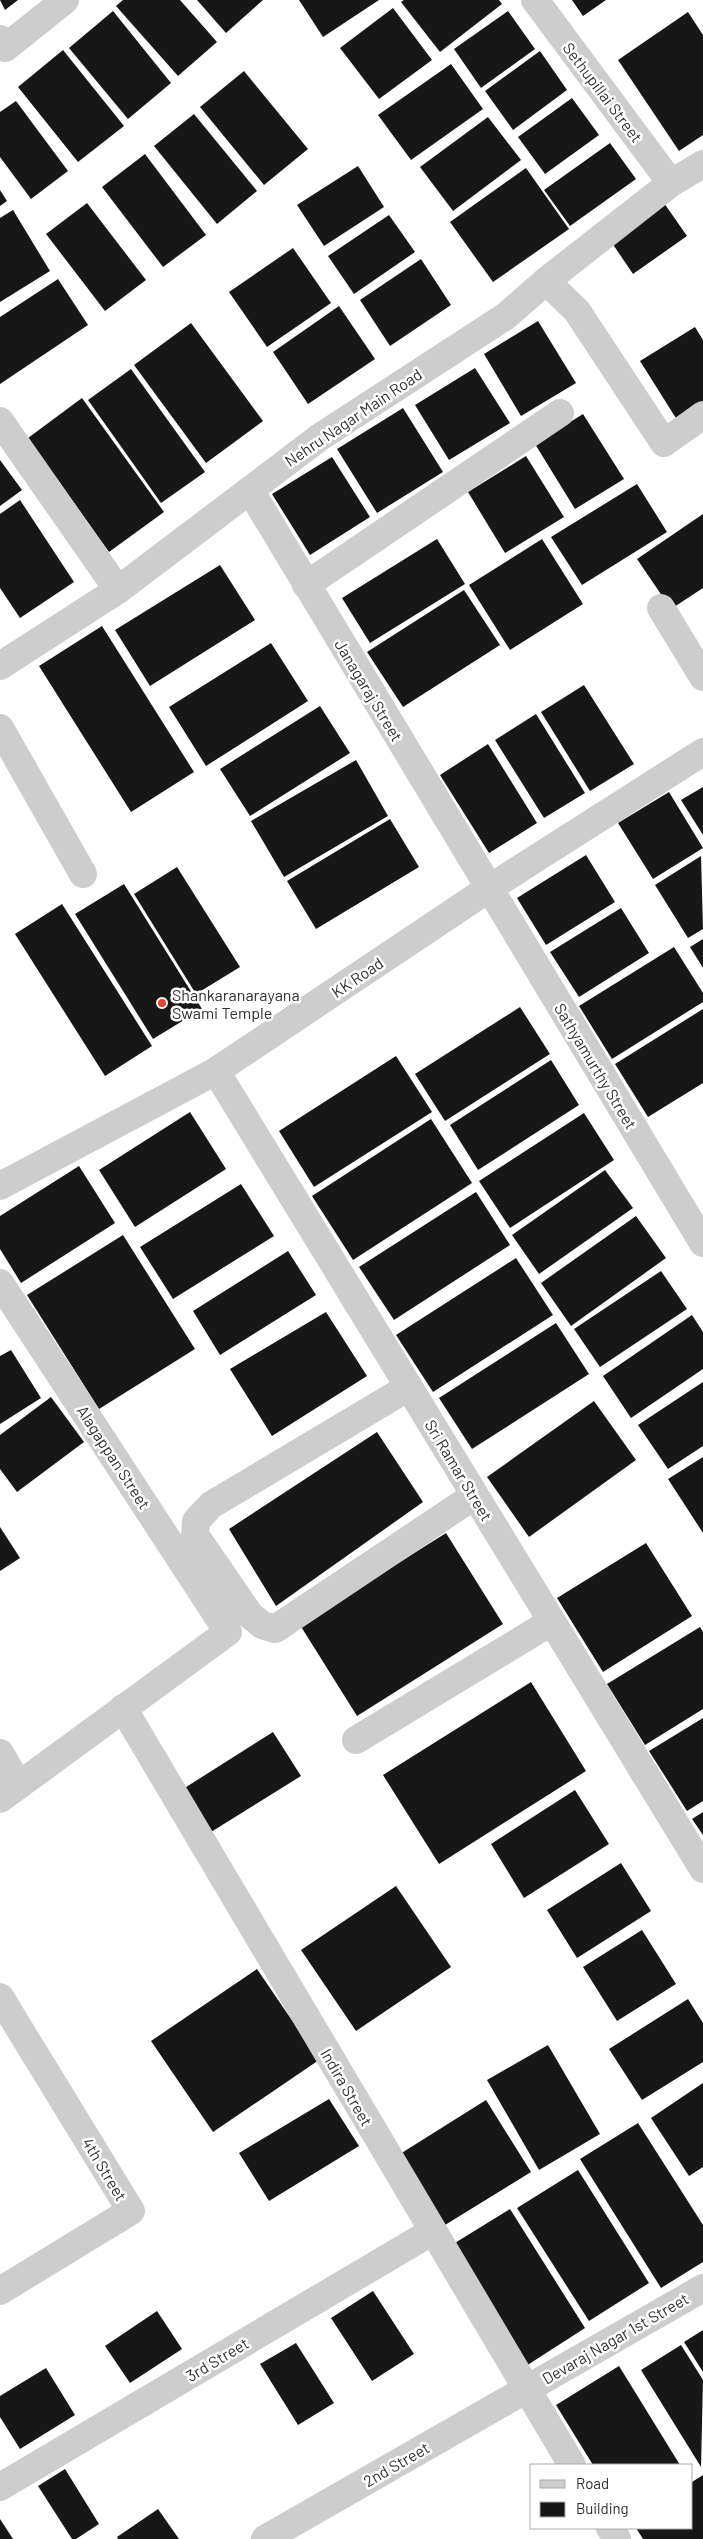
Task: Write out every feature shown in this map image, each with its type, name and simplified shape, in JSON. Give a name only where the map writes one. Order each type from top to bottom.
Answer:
[{"type":"street","points":[[3,43],[65,0]]},
{"type":"street","name":"Sethupillai Street","points":[[535,0],[671,183]]},
{"type":"street","name":"Nehru Nagar Main Road","points":[[0,666],[118,590],[320,437],[506,316],[546,281],[671,183],[703,164]]},
{"type":"street","points":[[546,281],[577,311],[664,443],[703,415]]},
{"type":"street","points":[[306,585],[560,413]]},
{"type":"street","points":[[0,422],[118,590]]},
{"type":"street","name":"Janagaraj Street","points":[[250,490],[488,889]]},
{"type":"street","points":[[662,608],[703,677]]},
{"type":"street","points":[[0,728],[83,874]]},
{"type":"street","name":"KK Road","points":[[0,1186],[216,1071],[488,889],[703,752]]},
{"type":"street","name":"Sathyamurthy Street","points":[[488,889],[703,1243]]},
{"type":"street","name":"Sri Ramar Street","points":[[216,1071],[703,1869]]},
{"type":"street","name":"Alagappan Street","points":[[0,1283],[228,1632],[123,1708]]},
{"type":"street","points":[[409,1387],[211,1505],[196,1521],[195,1535],[250,1615],[262,1625],[275,1629],[474,1496]]},
{"type":"street","points":[[356,1740],[551,1622]]},
{"type":"street","points":[[0,1753],[9,1792],[123,1708]]},
{"type":"street","name":"Indira Street","points":[[123,1708],[571,2464]]},
{"type":"street","name":"4th Street","points":[[0,1997],[131,2211],[0,2290]]},
{"type":"street","name":"3rd Street","points":[[0,2487],[433,2231]]},
{"type":"street","name":"Devaraj Nagar 1st Street","points":[[526,2388],[703,2288]]},
{"type":"street","name":"2nd Street","points":[[265,2539],[526,2388]]},
{"type":"building","points":[[0,0],[18,0],[5,10]]},
{"type":"building","points":[[123,0],[180,0],[217,42],[178,76],[116,6]]},
{"type":"building","points":[[197,0],[263,0],[226,33]]},
{"type":"building","points":[[299,0],[379,0],[323,37]]},
{"type":"building","points":[[404,0],[499,0],[502,4],[440,52],[401,2]]},
{"type":"building","points":[[572,0],[606,0],[583,16]]},
{"type":"building","points":[[393,8],[432,60],[379,99],[340,48]]},
{"type":"building","points":[[113,11],[171,83],[128,119],[69,48]]},
{"type":"building","points":[[508,11],[535,49],[481,88],[454,49]]},
{"type":"building","points":[[688,12],[703,35],[703,135],[679,151],[618,60]]},
{"type":"building","points":[[63,50],[124,126],[78,162],[18,87]]},
{"type":"building","points":[[540,51],[567,90],[513,130],[485,91]]},
{"type":"building","points":[[451,64],[483,109],[411,160],[378,115]]},
{"type":"building","points":[[244,71],[308,149],[264,185],[200,107]]},
{"type":"building","points":[[572,98],[599,135],[545,174],[518,137]]},
{"type":"building","points":[[16,101],[68,171],[31,199],[0,157],[0,112]]},
{"type":"building","points":[[194,114],[257,191],[217,224],[154,146]]},
{"type":"building","points":[[488,117],[521,160],[453,211],[420,167]]},
{"type":"building","points":[[610,143],[636,179],[570,226],[544,190]]},
{"type":"building","points":[[145,154],[206,235],[163,267],[102,187]]},
{"type":"building","points":[[358,166],[384,207],[324,246],[297,205]]},
{"type":"building","points":[[526,168],[569,229],[493,282],[450,222]]},
{"type":"building","points":[[0,190],[7,201],[0,206]]},
{"type":"building","points":[[87,203],[146,280],[105,311],[46,234]]},
{"type":"building","points":[[664,203],[687,236],[633,274],[610,240]]},
{"type":"building","points":[[13,210],[50,271],[0,302],[0,218]]},
{"type":"building","points":[[389,215],[415,252],[354,294],[328,256]]},
{"type":"building","points":[[293,248],[331,303],[267,347],[229,292]]},
{"type":"building","points":[[421,259],[451,305],[390,346],[360,300]]},
{"type":"building","points":[[58,279],[88,325],[0,384],[0,317]]},
{"type":"building","points":[[339,306],[375,359],[308,404],[273,352]]},
{"type":"building","points":[[538,321],[576,383],[521,416],[484,354]]},
{"type":"building","points":[[191,323],[263,421],[206,463],[134,365]]},
{"type":"building","points":[[695,327],[703,340],[703,408],[679,423],[640,361]]},
{"type":"building","points":[[475,368],[510,423],[449,460],[415,405]]},
{"type":"building","points":[[131,369],[205,472],[161,503],[88,400]]},
{"type":"building","points":[[82,398],[164,512],[109,552],[28,438]]},
{"type":"building","points":[[403,408],[443,472],[377,513],[337,449]]},
{"type":"building","points":[[583,414],[624,479],[575,509],[535,444]]},
{"type":"building","points":[[526,456],[564,517],[505,553],[468,492]]},
{"type":"building","points":[[332,457],[370,517],[310,555],[272,494]]},
{"type":"building","points":[[0,460],[22,490],[0,506]]},
{"type":"building","points":[[637,484],[667,532],[582,585],[551,537]]},
{"type":"building","points":[[20,500],[74,582],[20,618],[0,588],[0,514]]},
{"type":"building","points":[[703,514],[703,588],[671,609],[637,559]]},
{"type":"building","points":[[437,539],[465,584],[370,643],[342,598]]},
{"type":"building","points":[[542,539],[583,604],[510,650],[469,585]]},
{"type":"building","points":[[220,565],[255,620],[150,686],[115,630]]},
{"type":"building","points":[[464,590],[500,645],[403,707],[367,652]]},
{"type":"building","points":[[102,626],[194,772],[131,812],[39,666]]},
{"type":"building","points":[[271,643],[308,701],[206,766],[169,707]]},
{"type":"building","points":[[584,685],[634,764],[590,791],[541,712]]},
{"type":"building","points":[[320,706],[350,753],[250,816],[220,769]]},
{"type":"building","points":[[536,714],[585,793],[544,818],[495,740]]},
{"type":"building","points":[[488,744],[537,823],[489,853],[440,775]]},
{"type":"building","points":[[356,760],[388,816],[284,877],[251,821]]},
{"type":"building","points":[[703,787],[703,835],[681,800]]},
{"type":"building","points":[[669,792],[703,848],[653,879],[618,823]]},
{"type":"building","points":[[390,819],[419,867],[316,929],[287,881]]},
{"type":"building","points":[[586,855],[615,902],[546,945],[517,898]]},
{"type":"building","points":[[701,856],[703,929],[688,938],[655,885]]},
{"type":"building","points":[[177,867],[240,967],[196,994],[134,894]]},
{"type":"building","points":[[124,884],[202,1009],[153,1039],[75,914]]},
{"type":"building","points":[[62,904],[152,1046],[105,1076],[15,934]]},
{"type":"building","points":[[621,908],[649,953],[579,997],[550,952]]},
{"type":"building","points":[[703,939],[703,968],[690,947]]},
{"type":"building","points":[[674,947],[703,993],[703,1002],[612,1059],[579,1006]]},
{"type":"building","points":[[520,1007],[550,1054],[445,1121],[415,1074]]},
{"type":"building","points":[[703,1009],[703,1083],[648,1117],[615,1064]]},
{"type":"building","points":[[396,1056],[432,1112],[314,1187],[279,1131]]},
{"type":"building","points":[[551,1060],[579,1105],[478,1170],[450,1125]]},
{"type":"building","points":[[190,1112],[226,1169],[135,1227],[99,1170]]},
{"type":"building","points":[[584,1113],[614,1160],[510,1228],[479,1181]]},
{"type":"building","points":[[431,1119],[472,1183],[353,1260],[312,1196]]},
{"type":"building","points":[[79,1166],[115,1223],[21,1283],[0,1249],[0,1216]]},
{"type":"building","points":[[605,1170],[633,1208],[539,1274],[512,1235]]},
{"type":"building","points":[[241,1184],[274,1236],[173,1299],[140,1247]]},
{"type":"building","points":[[476,1192],[510,1245],[394,1320],[359,1267]]},
{"type":"building","points":[[636,1216],[666,1258],[571,1326],[541,1283]]},
{"type":"building","points":[[123,1235],[195,1349],[99,1409],[27,1295]]},
{"type":"building","points":[[288,1251],[316,1295],[220,1355],[193,1311]]},
{"type":"building","points":[[516,1258],[553,1315],[433,1392],[396,1335]]},
{"type":"building","points":[[661,1271],[687,1309],[600,1367],[574,1329]]},
{"type":"building","points":[[326,1312],[367,1376],[272,1436],[230,1369]]},
{"type":"building","points":[[692,1315],[703,1332],[703,1369],[631,1418],[603,1376]]},
{"type":"building","points":[[556,1323],[589,1374],[472,1449],[439,1398]]},
{"type":"building","points":[[11,1350],[41,1398],[0,1424],[0,1356]]},
{"type":"building","points":[[703,1382],[703,1446],[668,1469],[638,1425]]},
{"type":"building","points":[[51,1397],[84,1442],[17,1492],[0,1469],[0,1435]]},
{"type":"building","points":[[594,1401],[636,1460],[529,1537],[487,1477]]},
{"type":"building","points":[[377,1432],[423,1502],[276,1606],[229,1529]]},
{"type":"building","points":[[703,1457],[703,1533],[668,1479]]},
{"type":"building","points":[[0,1527],[20,1558],[0,1571]]},
{"type":"building","points":[[446,1533],[503,1624],[357,1716],[300,1625]]},
{"type":"building","points":[[646,1543],[692,1616],[603,1672],[557,1598]]},
{"type":"building","points":[[700,1627],[703,1632],[703,1709],[645,1745],[607,1684]]},
{"type":"building","points":[[531,1682],[586,1771],[439,1864],[383,1775]]},
{"type":"building","points":[[703,1718],[703,1801],[687,1811],[649,1751]]},
{"type":"building","points":[[273,1732],[301,1776],[211,1832],[183,1789]]},
{"type":"building","points":[[575,1790],[609,1844],[524,1898],[491,1844]]},
{"type":"building","points":[[703,1812],[703,1835],[692,1819]]},
{"type":"building","points":[[621,1863],[651,1911],[577,1958],[547,1910]]},
{"type":"building","points":[[396,1886],[451,1967],[356,2031],[301,1950]]},
{"type":"building","points":[[642,1930],[676,1984],[617,2021],[583,1967]]},
{"type":"building","points":[[257,1969],[319,2060],[213,2132],[151,2041]]},
{"type":"building","points":[[688,1999],[703,2023],[703,2062],[642,2100],[609,2049]]},
{"type":"building","points":[[548,2045],[600,2134],[539,2170],[487,2080]]},
{"type":"building","points":[[703,2083],[703,2167],[689,2176],[651,2118]]},
{"type":"building","points":[[329,2099],[359,2146],[269,2201],[239,2153]]},
{"type":"building","points":[[486,2100],[531,2172],[445,2225],[400,2154]]},
{"type":"building","points":[[638,2123],[703,2225],[703,2262],[661,2288],[580,2159]]},
{"type":"building","points":[[578,2170],[649,2283],[589,2321],[517,2208]]},
{"type":"building","points":[[510,2209],[585,2328],[526,2366],[450,2246]]},
{"type":"building","points":[[373,2291],[414,2354],[372,2381],[331,2318]]},
{"type":"building","points":[[157,2311],[182,2349],[130,2383],[105,2346]]},
{"type":"building","points":[[703,2330],[703,2372],[684,2342]]},
{"type":"building","points":[[296,2343],[334,2403],[298,2425],[260,2364]]},
{"type":"building","points":[[681,2345],[703,2380],[701,2467],[641,2370]]},
{"type":"building","points":[[619,2366],[679,2464],[592,2464],[556,2405]]},
{"type":"building","points":[[46,2368],[75,2415],[20,2449],[0,2417],[0,2396]]},
{"type":"building","points":[[65,2469],[99,2524],[76,2539],[72,2539],[38,2486]]},
{"type":"building","points":[[703,2475],[703,2539],[643,2539],[637,2529],[693,2529],[693,2481]]},
{"type":"building","points":[[158,2509],[179,2539],[118,2539],[117,2537]]},
{"type":"building","points":[[0,2519],[13,2539],[0,2539]]},
{"type":"place","name":"Shankaranarayana Swami Temple","points":[[162,1003]]}]
